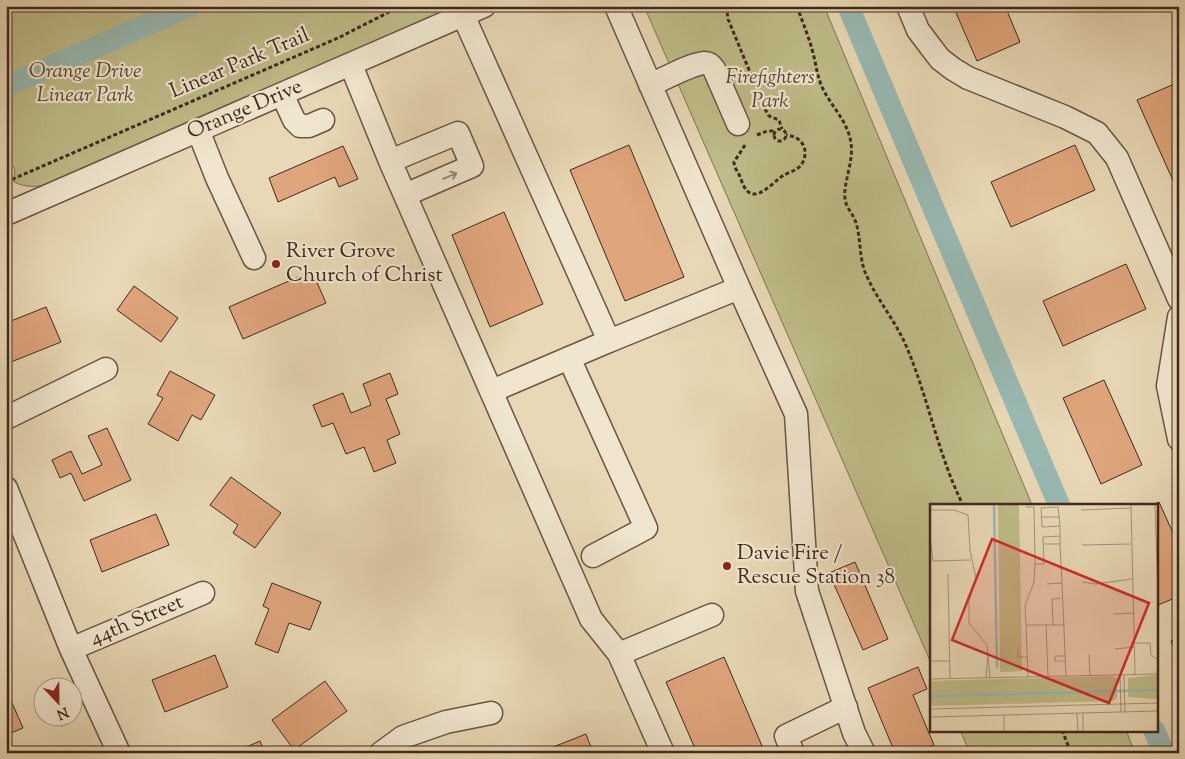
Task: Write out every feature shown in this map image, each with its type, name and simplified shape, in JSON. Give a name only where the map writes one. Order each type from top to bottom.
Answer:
[{"type":"street","name":"Orange Drive","points":[[6,214],[484,6]]},
{"type":"street","points":[[616,6],[796,414],[807,591],[854,733],[864,753]]},
{"type":"street","points":[[908,6],[918,30],[940,59],[953,69],[968,78],[1065,117],[1097,133],[1117,158],[1179,299]]},
{"type":"street","points":[[916,6],[918,30]]},
{"type":"street","points":[[463,15],[609,341]]},
{"type":"street","points":[[351,64],[390,161],[591,619],[619,654],[663,753]]},
{"type":"street","points":[[650,85],[696,65],[710,64],[746,134]]},
{"type":"street","points":[[282,94],[294,120],[300,126],[309,126],[323,120]]},
{"type":"street","points":[[198,130],[217,178],[254,258]]},
{"type":"street","points":[[390,161],[458,133],[472,166],[405,195]]},
{"type":"street","points":[[492,391],[739,288]]},
{"type":"street","points":[[1179,317],[1168,386],[1179,439]]},
{"type":"street","points":[[569,358],[646,528],[593,556]]},
{"type":"street","points":[[6,418],[106,369]]},
{"type":"street","points":[[6,488],[71,649],[119,753]]},
{"type":"street","name":"44th Street","points":[[71,649],[203,593]]},
{"type":"street","points":[[619,654],[712,615]]},
{"type":"street","points":[[793,753],[786,736],[846,707]]},
{"type":"street","points":[[381,753],[403,736],[446,722],[491,713]]},
{"type":"path","name":"Linear Park Trail","points":[[6,182],[338,38],[401,6]]},
{"type":"path","points":[[728,6],[728,19],[766,111],[770,116],[779,120],[786,135],[800,140],[803,145],[805,158],[798,168],[784,174],[766,190],[753,194],[748,192],[744,188],[734,166],[746,134],[775,132],[778,129],[782,129]]},
{"type":"path","points":[[797,6],[812,48],[823,88],[846,128],[851,143],[851,160],[845,196],[856,223],[865,272],[896,324],[907,347],[921,384],[942,455],[963,504]]},
{"type":"path","points":[[775,132],[774,138],[779,141],[783,140],[786,135]]},
{"type":"path","points":[[1063,732],[1071,753]]},
{"type":"green space","name":"Orange Drive Linear Park","points":[[21,6],[459,6],[50,184],[32,186],[14,182],[15,170],[6,155],[6,13]]},
{"type":"green space","name":"Firefighters Park","points":[[644,6],[824,6],[1032,504],[930,504],[930,661]]},
{"type":"green space","points":[[961,732],[1127,732],[1135,753],[970,753]]},
{"type":"building","points":[[953,6],[1005,6],[1020,42],[977,61]]},
{"type":"building","points":[[1179,82],[1179,184],[1175,185],[1137,100]]},
{"type":"building","points":[[629,145],[684,277],[625,301],[570,170]]},
{"type":"building","points":[[1075,145],[1095,190],[1011,227],[991,182]]},
{"type":"building","points":[[343,146],[358,179],[339,187],[335,177],[278,202],[269,178]]},
{"type":"building","points":[[504,212],[543,304],[490,327],[452,235]]},
{"type":"building","points":[[1126,264],[1146,309],[1063,346],[1043,301]]},
{"type":"building","points":[[312,271],[326,303],[243,339],[229,307]]},
{"type":"building","points":[[134,286],[178,318],[161,342],[117,310]]},
{"type":"building","points":[[46,307],[61,342],[6,364],[6,323]]},
{"type":"building","points":[[170,371],[215,395],[201,420],[192,415],[178,441],[148,424],[163,398],[157,395]]},
{"type":"building","points":[[390,373],[398,394],[386,399],[400,434],[387,440],[396,463],[374,472],[364,447],[346,454],[333,423],[322,427],[313,405],[343,393],[351,413],[371,405],[363,384]]},
{"type":"building","points":[[1104,380],[1142,465],[1101,484],[1063,398]]},
{"type":"building","points":[[107,428],[131,480],[84,501],[71,473],[60,478],[52,460],[71,451],[82,474],[102,465],[88,436]]},
{"type":"building","points":[[231,477],[281,513],[255,548],[233,533],[238,525],[210,505]]},
{"type":"building","points":[[1159,502],[1179,546],[1179,596],[1158,605],[1158,504],[1154,504]]},
{"type":"building","points":[[156,514],[169,545],[102,572],[90,540]]},
{"type":"building","points":[[855,562],[888,639],[863,650],[829,573]]},
{"type":"building","points":[[272,583],[321,602],[310,630],[289,623],[278,653],[255,644],[269,609],[263,606]]},
{"type":"building","points":[[1179,638],[1179,660],[1171,641]]},
{"type":"building","points":[[215,655],[228,687],[165,712],[152,680]]},
{"type":"building","points":[[724,657],[765,753],[697,753],[666,682]]},
{"type":"building","points":[[918,667],[927,689],[913,695],[934,745],[916,753],[895,753],[868,688]]},
{"type":"building","points":[[325,681],[347,711],[294,750],[272,720]]},
{"type":"building","points":[[6,689],[23,728],[6,735]]},
{"type":"building","points":[[586,734],[593,753],[538,753]]},
{"type":"building","points":[[260,741],[265,753],[233,753]]},
{"type":"waterway","points":[[6,86],[191,6]]},
{"type":"waterway","points":[[848,6],[1059,504]]},
{"type":"waterway","points":[[1155,732],[1164,753]]},
{"type":"place","name":"River Grove Church of Christ","points":[[276,264]]},
{"type":"place","name":"Davie Fire / Rescue Station 38","points":[[727,566]]}]
